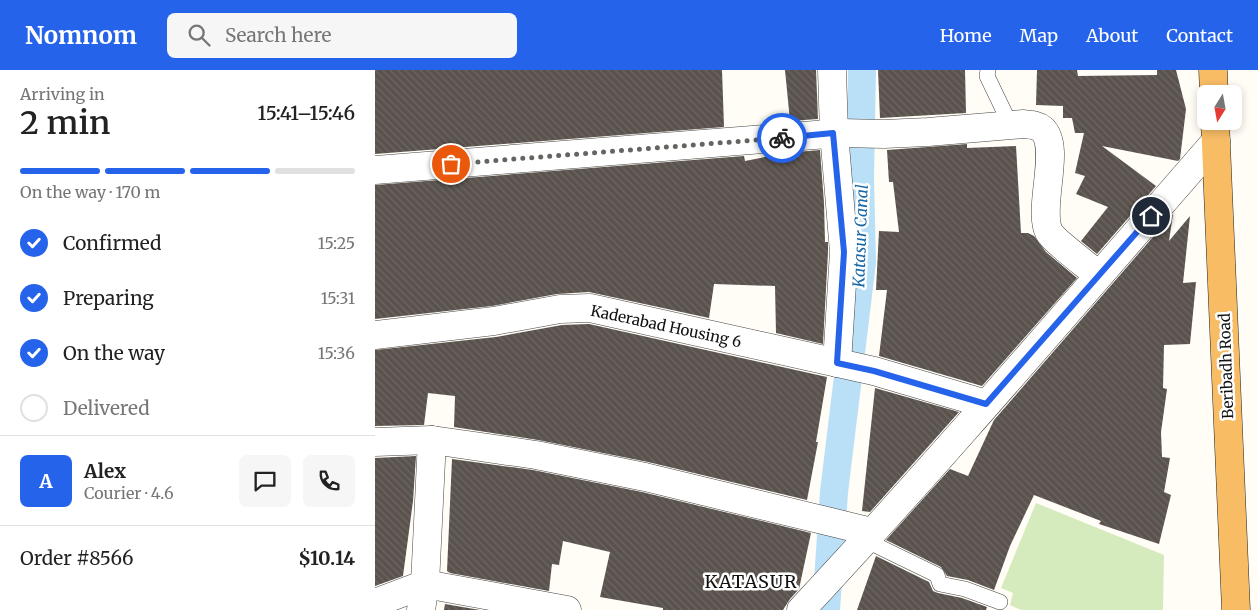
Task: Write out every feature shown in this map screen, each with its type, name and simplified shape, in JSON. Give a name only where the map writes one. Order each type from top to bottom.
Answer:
[{"type":"highway","points":[[1213,70],[1214,85]]},
{"type":"highway","name":"Beribadh Road","points":[[1216,131],[1236,610]]},
{"type":"street","points":[[831,70],[844,252],[837,363]]},
{"type":"street","points":[[375,170],[837,133],[884,134],[1024,124],[1036,126],[1044,130],[1047,138],[1050,178],[1046,220],[1049,233],[1098,275]]},
{"type":"street","points":[[801,610],[860,538],[986,404],[1098,275],[1216,131]]},
{"type":"street","name":"Kaderabad Housing 6","points":[[375,335],[494,321],[560,309],[590,308],[874,371],[986,404]]},
{"type":"street","points":[[375,442],[432,440],[535,455],[645,477],[810,518],[860,538]]},
{"type":"street","points":[[423,597],[432,440]]},
{"type":"street","points":[[375,603],[423,597],[567,610]]},
{"type":"lane","points":[[988,70],[987,76],[1011,126]]},
{"type":"lane","points":[[860,538],[937,575],[940,584],[965,589],[1001,602]]},
{"type":"green space","points":[[1036,503],[1164,555],[1163,610],[1021,610],[1010,605],[1013,593],[1001,588]]},
{"type":"building","points":[[375,70],[722,70],[724,127],[375,154]]},
{"type":"building","points":[[785,70],[816,70],[818,119],[790,121]]},
{"type":"building","points":[[878,70],[965,70],[966,113],[880,118]]},
{"type":"building","points":[[1037,70],[1077,70],[1078,76],[1157,75],[1157,70],[1176,70],[1186,109],[1180,159],[1178,161],[1102,146],[1156,186],[1097,254],[1081,241],[1108,207],[1076,194],[1085,176],[1075,173],[1084,133],[1075,133],[1072,118],[1063,118],[1063,106],[1036,105]]},
{"type":"building","points":[[967,144],[967,148],[1016,146],[1021,233],[1028,233],[1034,236],[1046,252],[1077,278],[982,386],[879,356],[887,290],[876,290],[879,231],[899,232],[893,182],[889,182],[887,150]]},
{"type":"building","points":[[820,150],[825,242],[828,242],[823,344],[776,333],[775,286],[714,284],[709,318],[589,292],[557,294],[492,306],[375,319],[375,185],[744,156],[745,161],[785,153]]},
{"type":"building","points":[[1173,214],[1169,241],[1190,216],[1183,283],[1196,282],[1190,344],[1164,345],[1163,388],[1167,389],[1161,432],[1162,457],[1170,458],[1164,492],[1171,495],[1159,544],[1099,524],[1101,521],[1034,495],[1010,546],[994,590],[968,580],[947,576],[941,567],[886,540],[950,469],[968,476],[994,420]]},
{"type":"building","points":[[589,324],[827,377],[816,442],[818,442],[807,500],[648,462],[538,440],[454,427],[455,396],[428,393],[424,425],[375,426],[375,350],[496,337],[562,325]]},
{"type":"building","points":[[875,388],[959,412],[870,512],[862,511]]},
{"type":"building","points":[[416,456],[413,501],[403,576],[375,586],[375,458]]},
{"type":"building","points":[[452,459],[533,470],[642,492],[811,533],[799,589],[783,610],[663,610],[663,608],[600,597],[610,552],[563,541],[559,565],[552,564],[549,591],[450,573],[447,571]]},
{"type":"building","points":[[876,556],[929,582],[933,591],[962,598],[987,607],[986,610],[857,610]]},
{"type":"building","points":[[445,604],[480,610],[444,610]]},
{"type":"waterway","name":"Katasur Canal","points":[[826,610],[834,492],[862,262],[860,178],[862,70]]},
{"type":"way so far","points":[[451,164],[782,138]]},
{"type":"district","name":"KATASUR","points":[[751,581]]},
{"type":"route","points":[[782,138],[833,133],[844,252],[837,363],[874,371],[986,404],[1151,216]]}]
